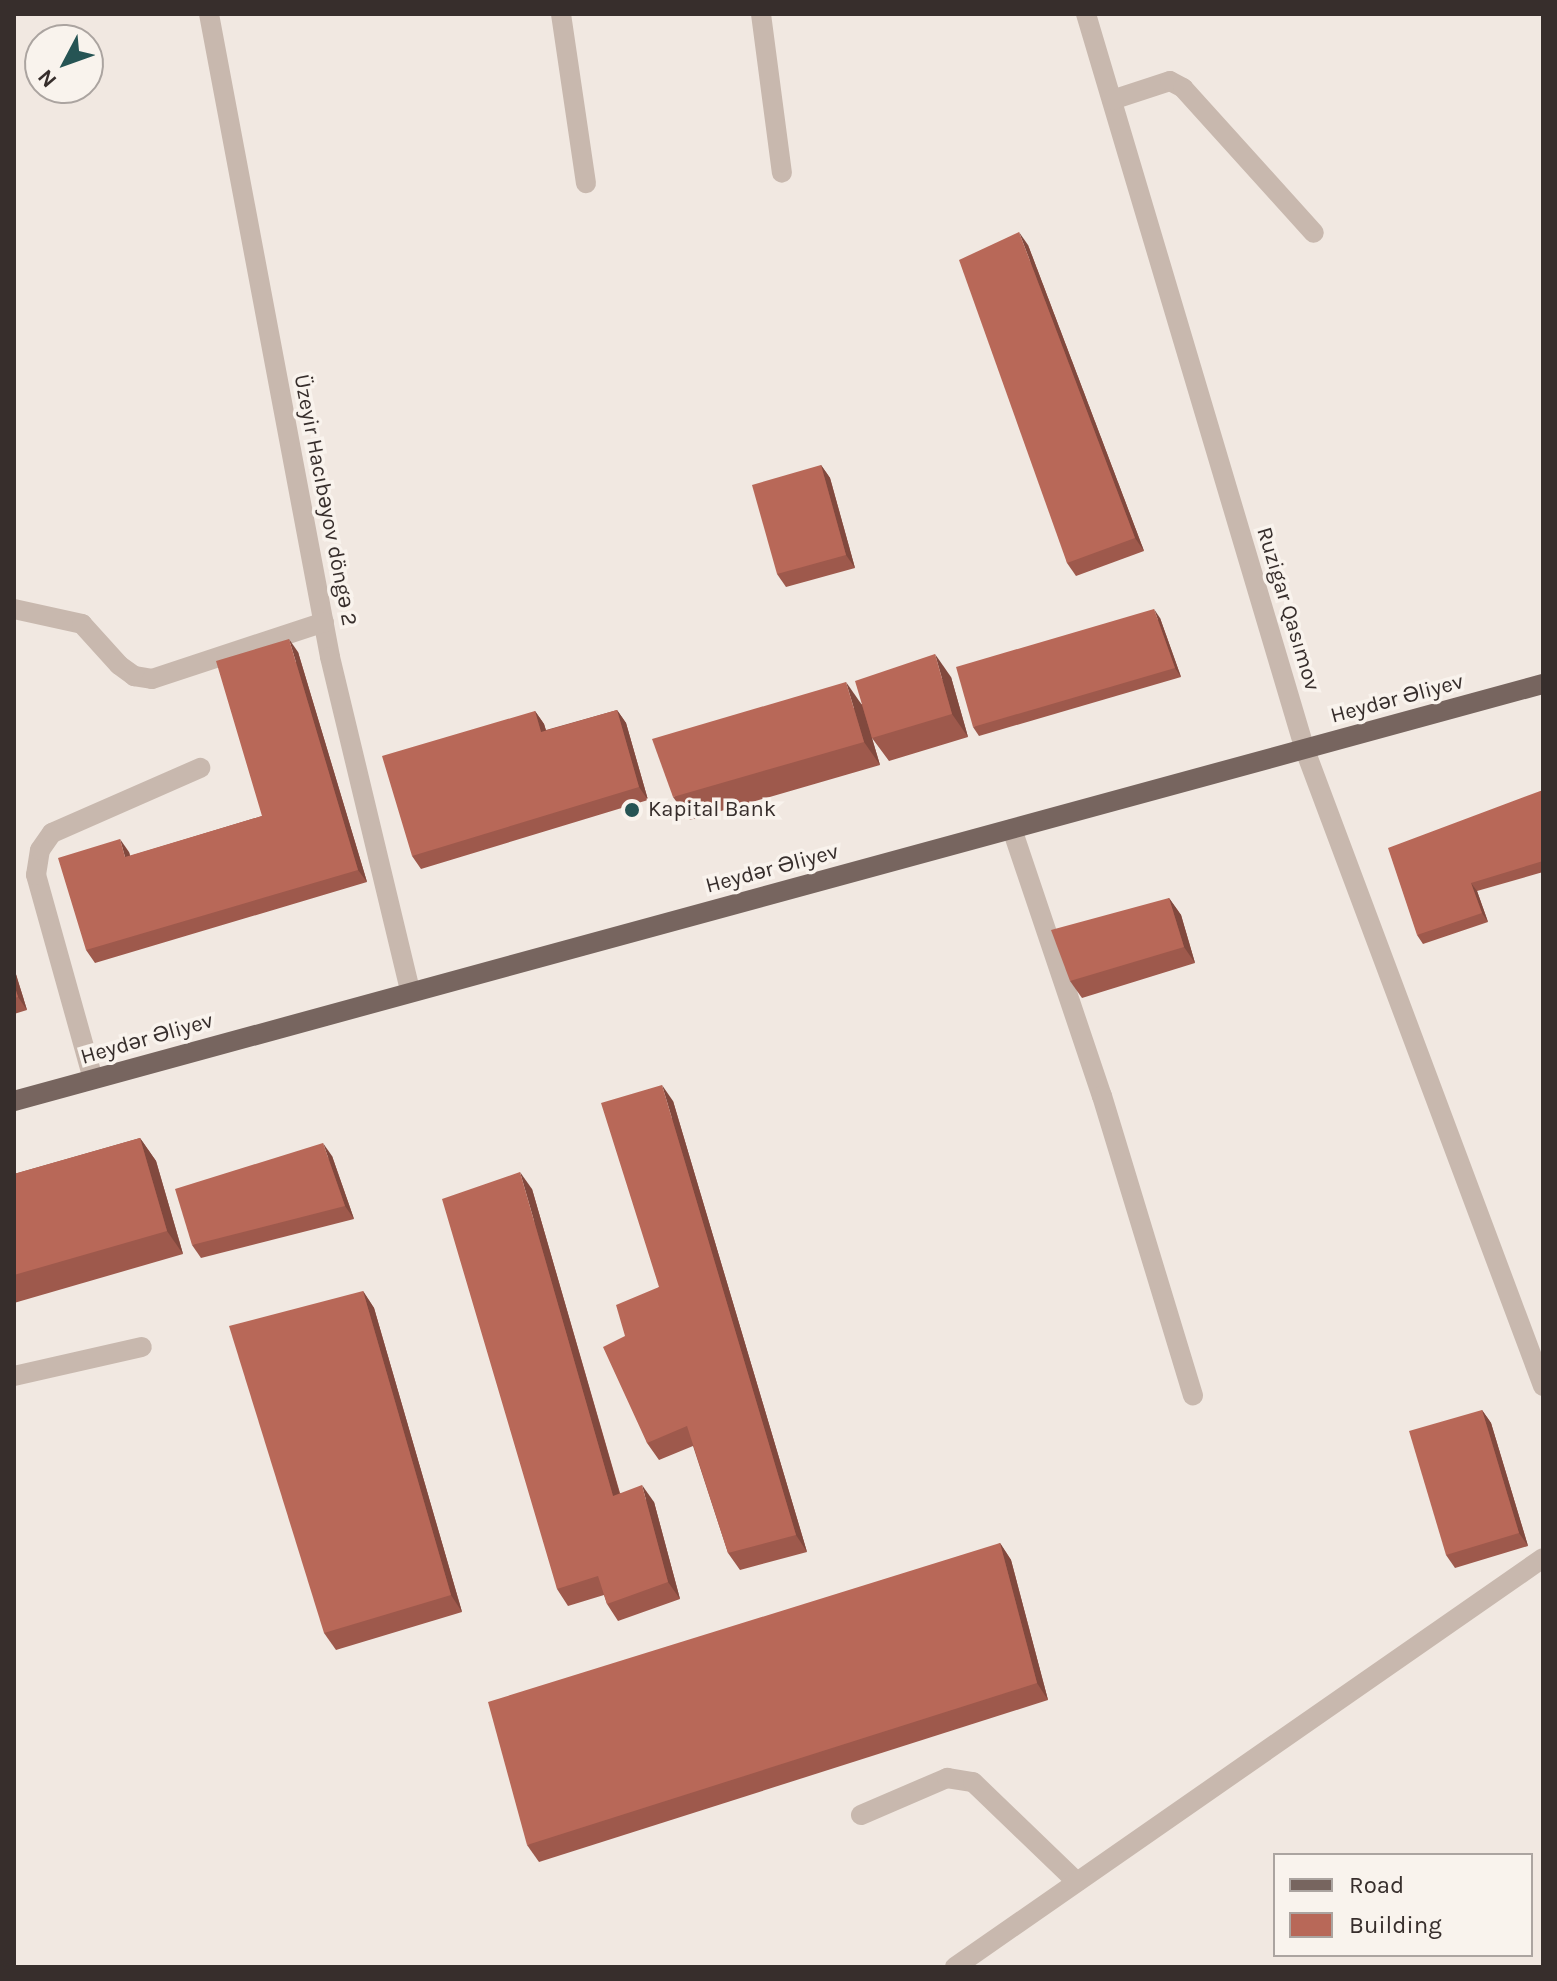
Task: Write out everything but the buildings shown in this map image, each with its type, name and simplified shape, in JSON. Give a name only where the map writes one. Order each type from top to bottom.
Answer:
[{"type":"main road","name":"Heydər Əliyev","points":[[14,1101],[1543,684]]},
{"type":"street","name":"Üzeyir Hacıbəyov döngə 2","points":[[209,14],[324,622],[410,991]]},
{"type":"street","points":[[561,14],[586,183]]},
{"type":"street","points":[[761,14],[782,173]]},
{"type":"street","name":"Ruzigar Qasımov","points":[[1086,14],[1305,750],[1543,1386]]},
{"type":"street","points":[[1112,100],[1170,81],[1183,88],[1314,233]]},
{"type":"street","points":[[14,609],[82,624],[119,665],[134,676],[152,679],[324,622]]},
{"type":"street","points":[[93,1079],[36,875],[40,850],[52,833],[200,768]]},
{"type":"street","points":[[1012,829],[1102,1096],[1193,1395]]},
{"type":"street","points":[[14,1376],[142,1347]]},
{"type":"street","points":[[955,1967],[1543,1558]]},
{"type":"street","points":[[861,1815],[947,1778],[973,1782],[1077,1882]]},
{"type":"place","name":"Kapital Bank","points":[[632,810]]}]
